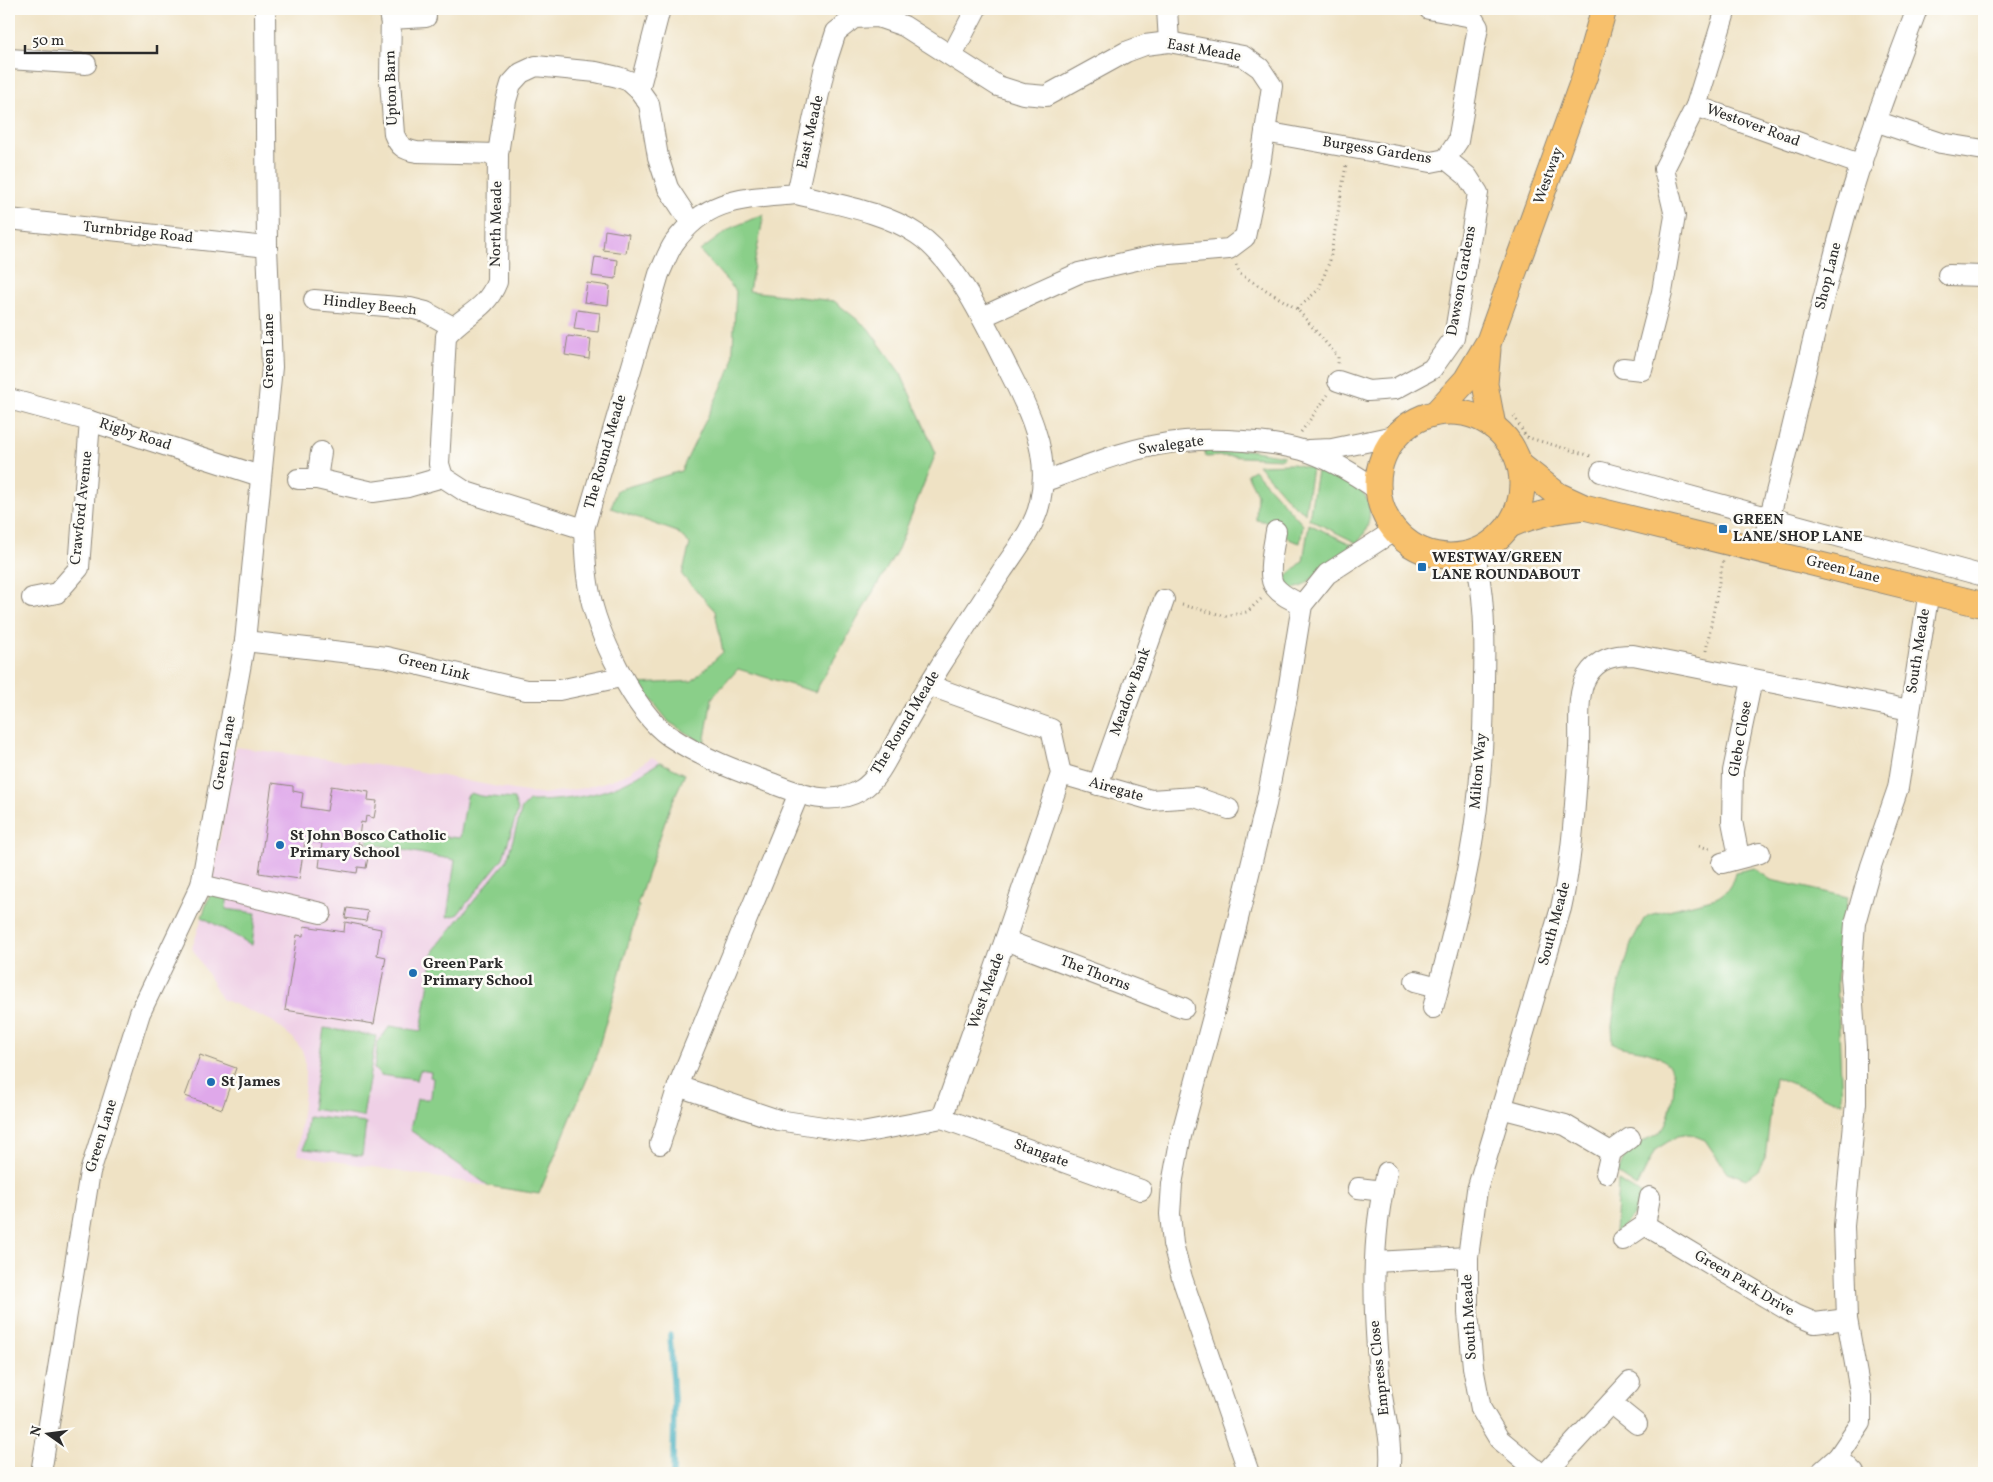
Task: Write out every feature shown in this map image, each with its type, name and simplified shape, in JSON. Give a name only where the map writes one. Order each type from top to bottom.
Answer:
[{"type":"main road","name":"Westway","points":[[1436,413],[1466,380],[1489,341],[1585,75],[1604,9]]},
{"type":"main road","name":"Westway","points":[[1489,341],[1485,384],[1502,418]]},
{"type":"main road","points":[[1450,411],[1466,413],[1486,421],[1502,418],[1500,432],[1512,445],[1520,465],[1521,497],[1510,525],[1494,541],[1474,552],[1456,556],[1437,555],[1419,549],[1406,540],[1395,530],[1384,512],[1379,490],[1381,464],[1389,446],[1404,429],[1419,418],[1436,413],[1450,411]]},
{"type":"main road","name":"Green Lane","points":[[1520,465],[1558,495],[1584,507],[1984,605]]},
{"type":"main road","name":"Green Lane","points":[[1510,525],[1534,514],[1584,507]]},
{"type":"street","name":"Green Lane","points":[[41,1473],[90,1172],[140,1013],[201,885],[245,641],[272,367],[267,247],[265,9]]},
{"type":"street","points":[[660,9],[639,90],[648,104],[658,157],[668,188],[691,223]]},
{"type":"street","points":[[952,55],[976,9]]},
{"type":"street","points":[[1167,9],[1169,42]]},
{"type":"street","name":"Burgess Gardens","points":[[1265,132],[1431,162],[1446,159],[1458,141],[1478,28],[1472,17],[1429,9]]},
{"type":"street","points":[[1696,106],[1726,9]]},
{"type":"street","name":"Shop Lane","points":[[1761,550],[1790,444],[1839,236],[1875,121],[1917,9]]},
{"type":"street","name":"East Meade","points":[[797,194],[825,66],[836,32],[853,13],[878,17],[904,26],[998,86],[1023,94],[1046,96],[1126,52],[1145,45],[1169,42],[1243,56],[1260,68],[1272,86],[1245,238],[1229,249]]},
{"type":"street","name":"Upton Barn","points":[[426,17],[390,14],[390,81],[394,134],[397,142],[404,150],[418,152],[498,154]]},
{"type":"street","points":[[9,59],[86,64]]},
{"type":"street","name":"North Meade","points":[[453,327],[484,303],[492,293],[497,282],[498,154],[506,101],[511,84],[521,73],[536,66],[596,72],[618,77],[629,81],[639,90]]},
{"type":"street","name":"Westover Road","points":[[1623,368],[1642,370],[1662,292],[1675,216],[1664,169],[1696,106],[1862,165]]},
{"type":"street","points":[[1875,121],[1941,143],[1984,150]]},
{"type":"street","name":"Dawson Gardens","points":[[1338,381],[1368,391],[1395,389],[1432,369],[1454,338],[1478,193],[1466,176],[1446,159]]},
{"type":"street","name":"The Round Meade","points":[[797,194],[896,221],[920,235],[935,248],[951,269],[982,317],[1017,387],[1035,429],[1042,456],[1043,482],[1040,504],[1027,533],[928,685],[876,776],[862,789],[844,798],[820,799],[719,765],[667,734],[643,710],[621,677],[602,633],[589,592],[584,529],[659,274],[673,244],[691,223],[711,208],[734,200],[797,194]]},
{"type":"street","name":"Turnbridge Road","points":[[9,219],[267,247]]},
{"type":"street","points":[[982,317],[1079,273],[1158,255],[1229,249]]},
{"type":"street","points":[[1948,275],[1984,276]]},
{"type":"street","name":"Hindley Beech","points":[[314,300],[410,308],[426,312],[453,327]]},
{"type":"street","points":[[453,327],[446,336],[444,348],[439,464],[443,477],[466,492],[584,529]]},
{"type":"street","name":"Rigby Road","points":[[9,399],[90,421],[260,476]]},
{"type":"street","name":"Crawford Avenue","points":[[32,598],[57,593],[79,568],[90,421]]},
{"type":"street","name":"Swalegate","points":[[1043,482],[1086,465],[1143,449],[1184,441],[1224,441],[1299,450],[1332,449],[1399,435]]},
{"type":"street","name":"Swalegate","points":[[1299,450],[1357,475],[1379,490]]},
{"type":"street","points":[[321,452],[308,479],[373,492],[408,487],[443,477]]},
{"type":"street","points":[[1601,472],[1984,576]]},
{"type":"street","points":[[1249,1473],[1182,1278],[1173,1244],[1170,1214],[1172,1184],[1181,1136],[1226,968],[1266,804],[1287,697],[1302,605],[1327,574],[1395,530]]},
{"type":"street","points":[[1276,531],[1270,568],[1274,586],[1286,597],[1302,605]]},
{"type":"street","name":"Milton Way","points":[[1433,1008],[1469,861],[1479,794],[1484,709],[1485,644],[1481,587],[1474,552]]},
{"type":"street","name":"South Meade","points":[[1820,1473],[1838,1457],[1861,1423],[1861,1397],[1847,1319],[1844,1226],[1856,1103],[1856,1047],[1851,976],[1855,923],[1898,788],[1929,591]]},
{"type":"street","name":"Meadow Bank","points":[[1098,785],[1164,600]]},
{"type":"street","name":"Green Link","points":[[245,641],[386,657],[526,690],[559,690],[621,677]]},
{"type":"street","name":"South Meade","points":[[1540,1473],[1499,1439],[1481,1409],[1473,1367],[1468,1322],[1468,1257],[1477,1190],[1561,908],[1569,873],[1580,725],[1580,696],[1587,676],[1600,663],[1614,656],[1633,655],[1910,710]]},
{"type":"street","name":"Glebe Close","points":[[1752,680],[1733,771],[1730,860],[1760,853]]},
{"type":"street","points":[[928,685],[1051,729],[1061,774]]},
{"type":"street","name":"Airegate","points":[[1061,774],[1150,800],[1195,797],[1229,809]]},
{"type":"street","name":"West Meade","points":[[942,1118],[1061,774]]},
{"type":"street","points":[[660,1144],[678,1086],[799,793]]},
{"type":"street","points":[[201,885],[321,913]]},
{"type":"street","name":"The Thorns","points":[[1005,940],[1184,1008]]},
{"type":"street","points":[[1415,981],[1438,987]]},
{"type":"street","points":[[678,1086],[778,1120],[862,1133],[942,1118]]},
{"type":"street","points":[[1501,1108],[1565,1125],[1611,1152]]},
{"type":"street","name":"Stangate","points":[[942,1118],[1140,1190]]},
{"type":"street","points":[[1606,1172],[1611,1152],[1630,1138]]},
{"type":"street","name":"Empress Close","points":[[1358,1188],[1385,1181],[1375,1262],[1374,1299],[1382,1403],[1391,1461],[1389,1473]]},
{"type":"street","points":[[1623,1240],[1645,1225],[1650,1197]]},
{"type":"street","name":"Green Park Drive","points":[[1645,1225],[1796,1316],[1815,1324],[1847,1319]]},
{"type":"street","points":[[1375,1262],[1468,1257]]},
{"type":"street","points":[[1546,1473],[1630,1382]]},
{"type":"street","points":[[1611,1403],[1637,1424]]},
{"type":"street","points":[[1838,1457],[1854,1473]]},
{"type":"path","points":[[1297,309],[1319,289],[1330,260],[1349,147]]},
{"type":"path","points":[[1229,249],[1240,274],[1297,309],[1338,357],[1338,381],[1296,438],[1299,450]]},
{"type":"path","points":[[1502,418],[1526,436],[1603,460],[1601,472]]},
{"type":"path","points":[[1703,668],[1726,541]]},
{"type":"path","points":[[1164,600],[1226,616],[1247,612],[1274,586]]},
{"type":"shaded area","name":"Green Park Primary School","points":[[235,747],[407,769],[540,794],[584,788],[605,782],[625,775],[652,757],[675,771],[685,774],[670,807],[637,905],[639,906],[595,1060],[539,1194],[298,1155],[305,1081],[305,1060],[302,1050],[293,1038],[272,1021],[222,999],[192,948],[211,891]]},
{"type":"green space","points":[[764,214],[749,291],[834,301],[868,328],[901,374],[936,453],[898,549],[815,692],[738,669],[712,698],[704,744],[669,722],[639,684],[692,681],[723,652],[715,611],[682,575],[690,544],[677,532],[611,508],[617,490],[681,471],[732,366],[736,291],[700,251],[731,228]]},
{"type":"green space","points":[[1204,449],[1249,450],[1284,456],[1283,459],[1206,457]]},
{"type":"green space","points":[[1292,464],[1312,468],[1305,513],[1292,504],[1258,465]]},
{"type":"green space","points":[[1318,465],[1358,488],[1367,500],[1370,516],[1366,531],[1357,543],[1309,519]]},
{"type":"green space","points":[[1254,470],[1303,525],[1300,543],[1284,535],[1282,524],[1256,520],[1257,494],[1247,474]]},
{"type":"green space","points":[[1309,524],[1355,546],[1301,587],[1292,589],[1281,582],[1303,561]]},
{"type":"green space","points":[[660,762],[685,774],[670,807],[637,905],[639,906],[595,1060],[539,1194],[489,1186],[410,1130],[417,1099],[429,1099],[431,1097],[433,1078],[430,1077],[431,1072],[420,1070],[417,1080],[380,1075],[374,1069],[378,1042],[390,1026],[421,1031],[434,950],[507,860],[522,808],[529,801],[568,799],[594,794],[630,780]]},
{"type":"green space","points":[[471,793],[480,796],[514,799],[518,810],[503,858],[457,915],[447,917],[455,860],[367,843],[370,830],[460,838],[467,796]]},
{"type":"green space","points":[[1754,868],[1771,880],[1848,897],[1837,981],[1842,1103],[1775,1077],[1765,1158],[1758,1170],[1746,1179],[1727,1172],[1705,1140],[1690,1134],[1677,1136],[1655,1150],[1637,1187],[1618,1174],[1624,1159],[1630,1151],[1638,1144],[1658,1133],[1665,1124],[1672,1102],[1674,1078],[1666,1063],[1652,1053],[1613,1044],[1612,1026],[1617,992],[1632,941],[1644,919],[1649,915],[1716,898],[1729,888],[1735,872]]},
{"type":"green space","points":[[211,891],[228,895],[226,909],[256,913],[252,945],[202,917]]},
{"type":"green space","points":[[324,1028],[376,1036],[363,1117],[312,1109]]},
{"type":"green space","points":[[308,1116],[366,1123],[362,1156],[304,1149]]},
{"type":"green space","points":[[1618,1181],[1641,1194],[1633,1216],[1615,1234]]},
{"type":"building","points":[[605,230],[629,234],[626,253],[603,250]]},
{"type":"building","points":[[595,257],[618,260],[616,279],[592,276]]},
{"type":"building","points":[[587,283],[610,286],[608,305],[584,302]]},
{"type":"building","points":[[577,310],[600,313],[598,332],[574,329]]},
{"type":"building","points":[[568,336],[591,339],[589,359],[565,355]]},
{"type":"building","points":[[272,783],[293,786],[293,791],[303,793],[301,807],[327,811],[331,786],[369,792],[368,800],[377,801],[374,818],[366,816],[365,823],[361,822],[358,844],[361,844],[360,851],[369,852],[366,868],[358,867],[357,873],[319,867],[322,843],[305,841],[299,879],[259,873]]},
{"type":"building","points":[[347,908],[368,911],[366,921],[345,918]]},
{"type":"building","points":[[345,922],[381,929],[377,955],[386,957],[374,1024],[285,1010],[297,935],[303,936],[304,926],[344,932]]},
{"type":"building","name":"St James","points":[[200,1055],[236,1068],[222,1109],[185,1096]]},
{"type":"waterway","points":[[670,1335],[674,1399],[673,1473]]},
{"type":"place","name":"GREEN LANE/SHOP LANE","points":[[1723,529]]},
{"type":"place","name":"WESTWAY/GREEN LANE ROUNDABOUT","points":[[1422,567]]},
{"type":"place","name":"St John Bosco Catholic Primary School","points":[[280,845]]},
{"type":"place","name":"Green Park Primary School","points":[[413,973]]},
{"type":"place","name":"St James","points":[[211,1082]]}]
